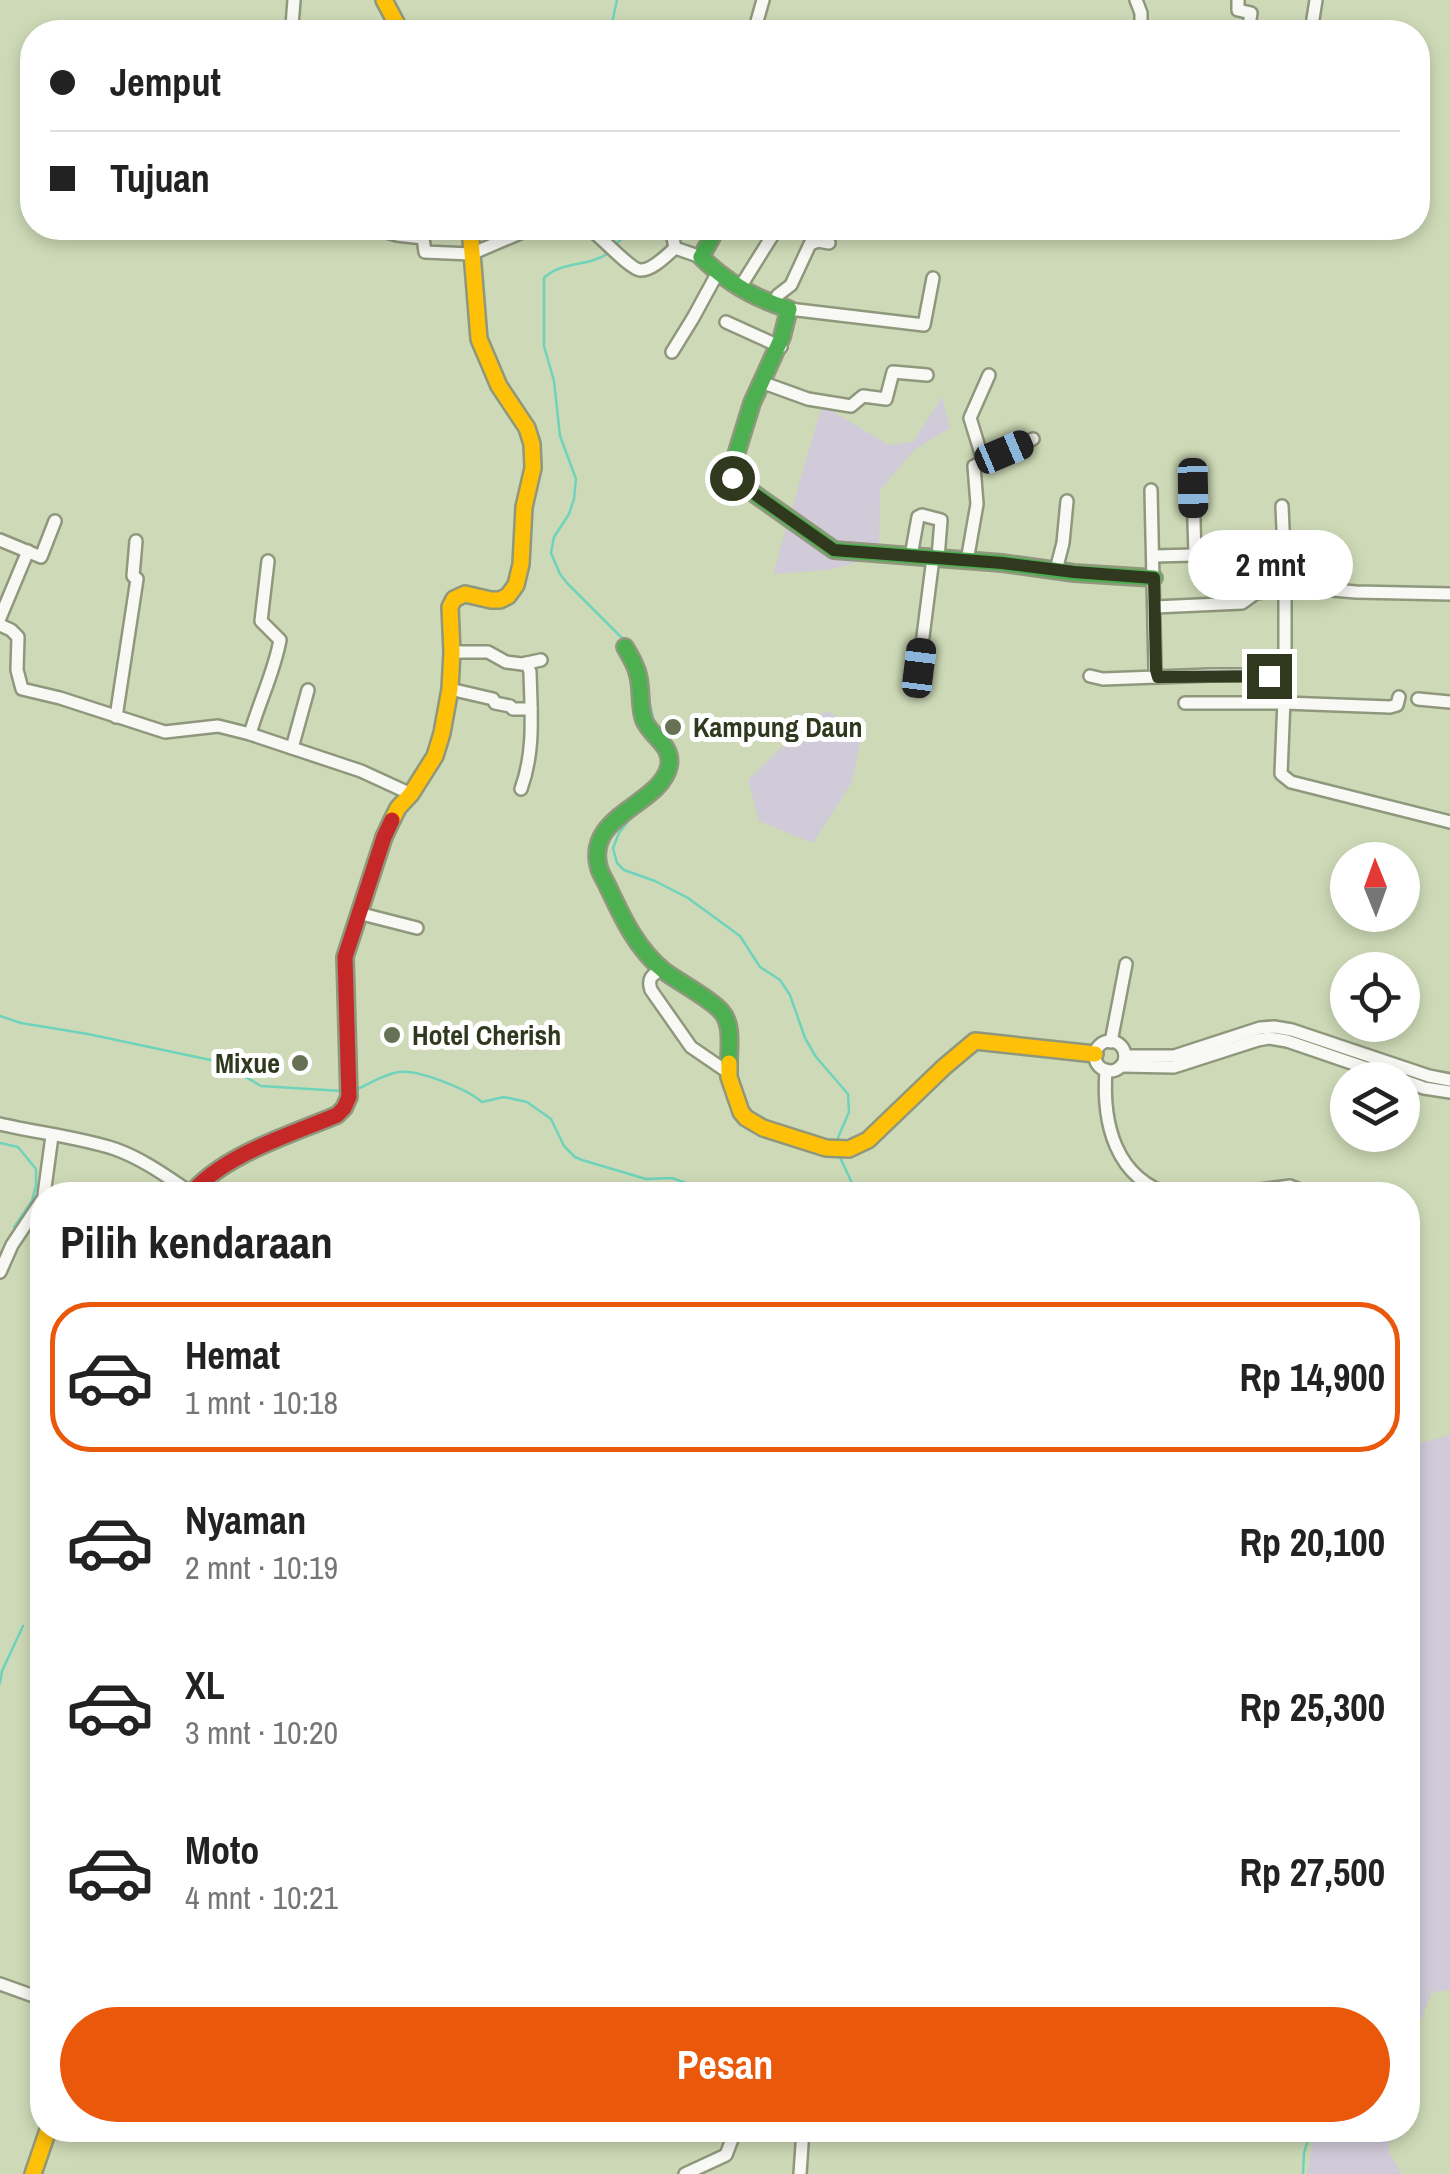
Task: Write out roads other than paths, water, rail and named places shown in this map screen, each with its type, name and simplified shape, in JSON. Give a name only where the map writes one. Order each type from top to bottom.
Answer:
[{"type":"street","points":[[1238,0],[1238,10],[1250,13],[1249,20]]},
{"type":"street","points":[[422,240],[424,252],[470,254],[503,240]]},
{"type":"street","points":[[199,1182],[238,1159],[337,1115],[344,1108],[348,1091],[345,958],[384,837],[398,808],[435,756],[442,733],[450,690],[450,607],[454,599],[465,594],[500,600],[516,585],[524,507],[533,468],[532,444],[527,428],[499,386],[479,340],[470,240]]},
{"type":"street","points":[[605,240],[638,270],[648,268],[675,248]]},
{"type":"street","points":[[673,240],[675,248]]},
{"type":"street","points":[[701,257],[710,240]]},
{"type":"street","points":[[739,289],[769,240]]},
{"type":"street","points":[[828,244],[810,244],[790,285],[778,294],[788,326],[742,431],[732,478],[834,550],[1154,578]]},
{"type":"street","points":[[675,248],[701,257],[739,289],[781,306],[924,325],[933,278]]},
{"type":"street","points":[[672,352],[717,274]]},
{"type":"street","points":[[726,322],[780,346]]},
{"type":"street","points":[[761,382],[808,399],[852,406],[863,396],[885,400],[893,372],[926,375]]},
{"type":"street","points":[[983,460],[970,418],[989,374]]},
{"type":"street","points":[[966,561],[977,504],[973,468],[1034,438]]},
{"type":"street","points":[[1193,488],[1195,555]]},
{"type":"street","points":[[1151,490],[1158,677]]},
{"type":"street","points":[[1056,570],[1064,543],[1068,501]]},
{"type":"street","points":[[1282,506],[1286,676],[1281,774],[1286,780],[1450,822]]},
{"type":"street","points":[[910,556],[918,517],[922,514],[942,520],[919,668]]},
{"type":"street","points":[[0,540],[42,557],[55,521]]},
{"type":"street","points":[[116,718],[137,579],[133,576],[136,541]]},
{"type":"street","points":[[28,551],[0,621],[18,637],[17,670],[22,689],[165,732],[218,726],[250,734],[360,771],[411,794]]},
{"type":"street","points":[[1154,556],[1236,554]]},
{"type":"street","points":[[250,734],[276,667],[280,640],[261,621],[268,561]]},
{"type":"street","points":[[1155,607],[1242,602],[1256,593],[1285,586],[1450,594]]},
{"type":"street","points":[[625,647],[638,672],[644,720],[668,751],[670,763],[658,786],[614,820],[599,846],[598,865],[626,925],[645,952],[725,1017],[732,1090],[746,1118],[810,1145],[841,1150],[868,1140],[976,1040],[1095,1054]]},
{"type":"street","points":[[452,652],[483,651],[506,662],[534,662],[530,672],[532,744],[522,789]]},
{"type":"street","points":[[1090,676],[1103,680],[1286,676]]},
{"type":"street","points":[[292,748],[308,690]]},
{"type":"street","points":[[450,690],[484,696],[513,709],[531,709]]},
{"type":"street","points":[[1184,703],[1390,707],[1397,705],[1399,697]]},
{"type":"street","points":[[1418,698],[1450,702]]},
{"type":"street","points":[[358,913],[417,928]]},
{"type":"street","points":[[1111,1042],[1126,964]]},
{"type":"street","points":[[662,969],[651,976],[650,990],[691,1048],[730,1073]]},
{"type":"street","points":[[1095,1054],[1098,1064],[1114,1070],[1123,1061],[1174,1056],[1274,1026],[1292,1030],[1361,1062]]},
{"type":"street","points":[[1095,1054],[1101,1045],[1111,1042],[1121,1047],[1123,1061]]},
{"type":"street","points":[[1331,1049],[1450,1080]]},
{"type":"street","points":[[1106,1070],[1106,1116],[1112,1141],[1125,1163],[1147,1182]]},
{"type":"street","points":[[1420,1087],[1450,1092]]},
{"type":"street","points":[[0,1124],[115,1149],[142,1160],[174,1182]]},
{"type":"street","points":[[45,1182],[52,1136]]},
{"type":"street","points":[[0,1272],[6,1245],[30,1215]]},
{"type":"street","points":[[0,1984],[30,1995]]},
{"type":"street","points":[[33,2174],[44,2142]]},
{"type":"street","points":[[685,2174],[726,2154],[731,2142]]},
{"type":"street","points":[[800,2174],[801,2142]]},
{"type":"waterway","points":[[613,20],[617,0]]},
{"type":"waterway","points":[[614,246],[620,240]]},
{"type":"waterway","points":[[610,252],[544,278],[544,346],[554,381],[560,436],[576,479],[569,514],[554,537],[551,553],[567,583],[623,639]]},
{"type":"waterway","points":[[650,705],[654,722]]},
{"type":"waterway","points":[[669,784],[619,833],[613,848],[617,863],[624,870],[688,898],[740,936],[760,967],[780,980],[816,1057],[848,1094],[849,1112],[837,1140]]},
{"type":"waterway","points":[[0,1016],[220,1062],[261,1086],[342,1091]]},
{"type":"waterway","points":[[355,1090],[388,1075],[409,1072],[443,1081],[482,1102],[504,1097],[527,1102],[551,1119],[564,1146],[575,1157],[646,1179],[672,1178],[683,1182]]},
{"type":"waterway","points":[[0,1143],[18,1147],[36,1169],[36,1182]]},
{"type":"waterway","points":[[838,1153],[852,1182]]},
{"type":"waterway","points":[[14,1227],[30,1204]]},
{"type":"waterway","points":[[0,1683],[23,1626]]},
{"type":"waterway","points":[[1303,2174],[1307,2142]]},
{"type":"place","name":"Kampung Daun","points":[[673,727]]},
{"type":"place","name":"Hotel Cherish","points":[[392,1035]]},
{"type":"place","name":"Mixue","points":[[300,1063]]}]
